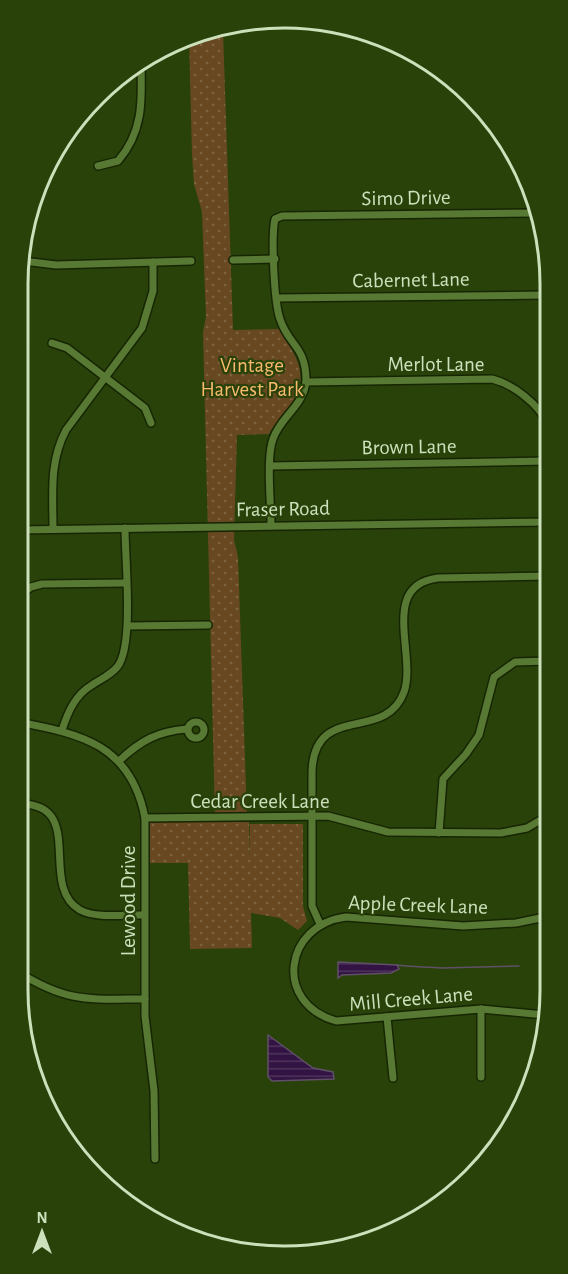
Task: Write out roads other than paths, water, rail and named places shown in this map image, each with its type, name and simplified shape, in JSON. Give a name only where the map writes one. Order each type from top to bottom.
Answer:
[{"type":"street","points":[[98,166],[118,161],[135,135],[142,102],[141,73]]},
{"type":"street","name":"Simo Drive","points":[[275,259],[275,219],[282,216],[529,213]]},
{"type":"street","points":[[233,260],[275,259],[280,321],[302,354],[306,382],[303,395],[274,435],[270,448],[271,525]]},
{"type":"street","points":[[30,262],[56,265],[191,261]]},
{"type":"street","points":[[53,529],[52,473],[58,444],[142,328],[153,291],[153,262]]},
{"type":"street","name":"Cabernet Lane","points":[[277,298],[540,295]]},
{"type":"street","points":[[52,343],[67,348],[145,408],[151,423]]},
{"type":"street","name":"Merlot Lane","points":[[306,382],[492,379],[505,384],[533,404],[540,414]]},
{"type":"street","name":"Brown Lane","points":[[271,466],[540,461]]},
{"type":"street","name":"Fraser Road","points":[[28,530],[540,522]]},
{"type":"street","points":[[62,730],[67,716],[82,692],[117,667],[123,655],[128,626],[125,528]]},
{"type":"street","points":[[320,924],[312,906],[313,759],[324,735],[347,724],[368,722],[382,717],[396,706],[403,694],[406,681],[404,611],[412,589],[426,580],[438,578],[540,576]]},
{"type":"street","points":[[28,589],[42,585],[126,583]]},
{"type":"street","points":[[128,626],[208,625]]},
{"type":"street","points":[[439,833],[443,779],[466,754],[478,735],[494,677],[514,662],[540,661]]},
{"type":"street","name":"Lewood Drive","points":[[28,724],[62,730],[96,743],[119,761],[136,787],[145,818],[145,999],[154,1091],[155,1158]]},
{"type":"street","points":[[119,761],[148,737],[167,730],[188,729]]},
{"type":"street","points":[[28,805],[43,810],[56,824],[60,837],[62,888],[73,905],[82,911],[93,913],[144,915]]},
{"type":"street","name":"Cedar Creek Lane","points":[[145,818],[337,817],[388,832],[439,833],[514,832],[540,821]]},
{"type":"street","name":"Apple Creek Lane","points":[[320,924],[346,917],[440,925],[489,926],[540,918]]},
{"type":"street","name":"Mill Creek Lane","points":[[320,924],[308,934],[298,948],[293,975],[303,1001],[325,1018],[336,1021],[481,1009],[538,1015]]},
{"type":"street","points":[[28,978],[41,986],[68,996],[145,999]]},
{"type":"street","points":[[481,1009],[481,1077]]},
{"type":"street","points":[[387,1017],[393,1078]]},
{"type":"waterway","points":[[397,965],[441,968],[519,966]]},
{"type":"park label","name":"Vintage Harvest Park","points":[[252,377]]}]
